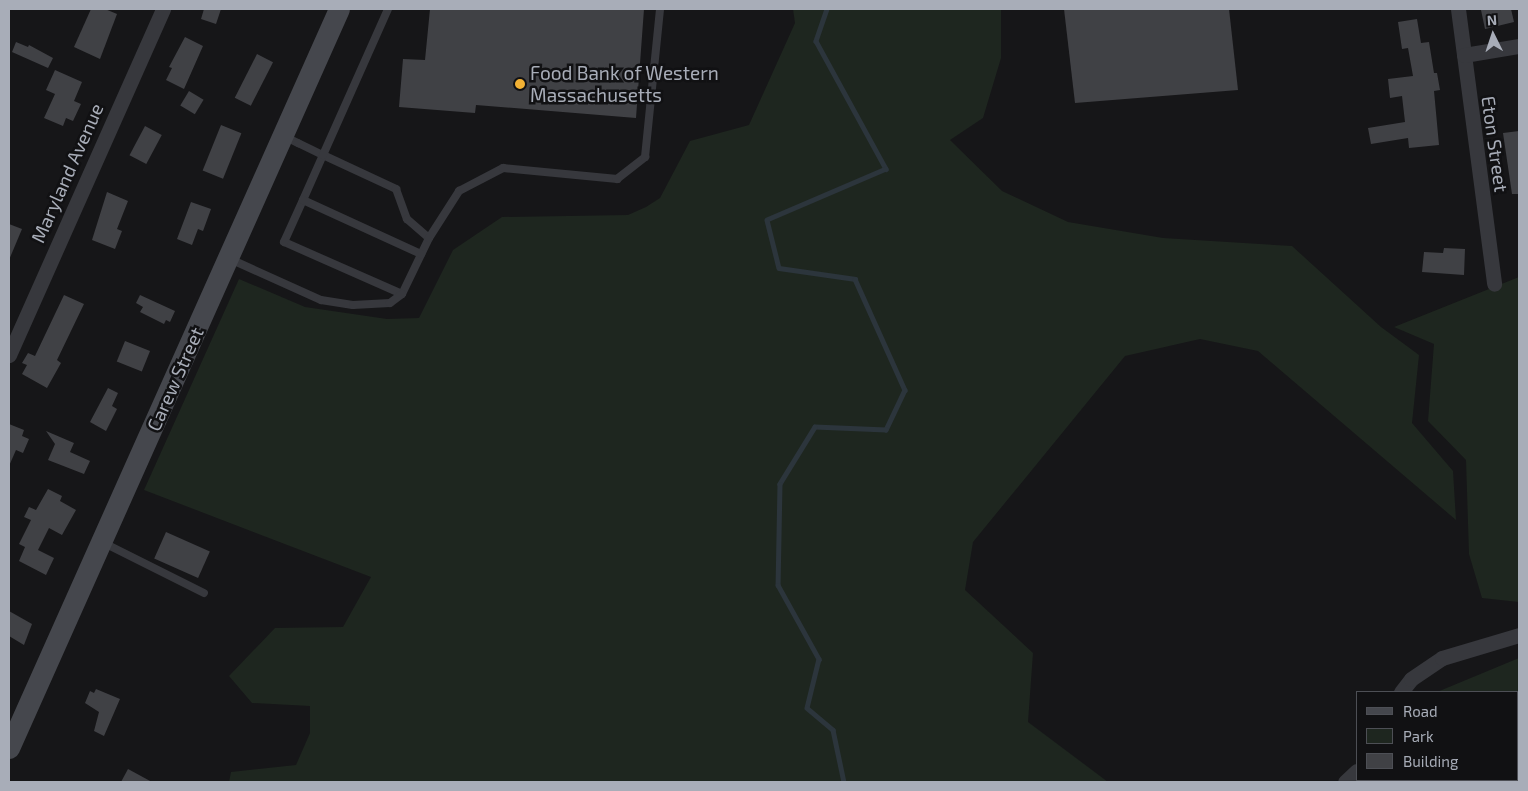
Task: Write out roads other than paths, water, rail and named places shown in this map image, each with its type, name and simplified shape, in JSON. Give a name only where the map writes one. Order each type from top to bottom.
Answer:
[{"type":"street","name":"Maryland Avenue","points":[[9,355],[163,9]]},
{"type":"street","name":"Carew Street","points":[[9,748],[338,9]]},
{"type":"street","name":"Eton Street","points":[[1458,9],[1494,284]]},
{"type":"street","points":[[1464,55],[1519,46]]},
{"type":"street","points":[[1402,691],[1411,679],[1442,658],[1519,635]]},
{"type":"street","points":[[1346,782],[1356,772]]},
{"type":"lane","points":[[388,9],[284,242],[402,294]]},
{"type":"lane","points":[[228,258],[321,300],[353,305],[390,303],[402,294],[428,238],[459,191],[503,168],[617,179],[645,156],[660,9]]},
{"type":"lane","points":[[282,135],[396,189],[407,219],[428,238]]},
{"type":"lane","points":[[303,200],[420,254]]},
{"type":"lane","points":[[102,542],[204,593]]},
{"type":"waterway","points":[[827,9],[816,41],[886,169],[767,220],[779,268],[855,279],[905,390],[886,430],[815,427],[780,484],[778,585],[819,659],[807,708],[833,730],[844,782]]},
{"type":"place","name":"Food Bank of Western Massachusetts","points":[[520,84]]}]
